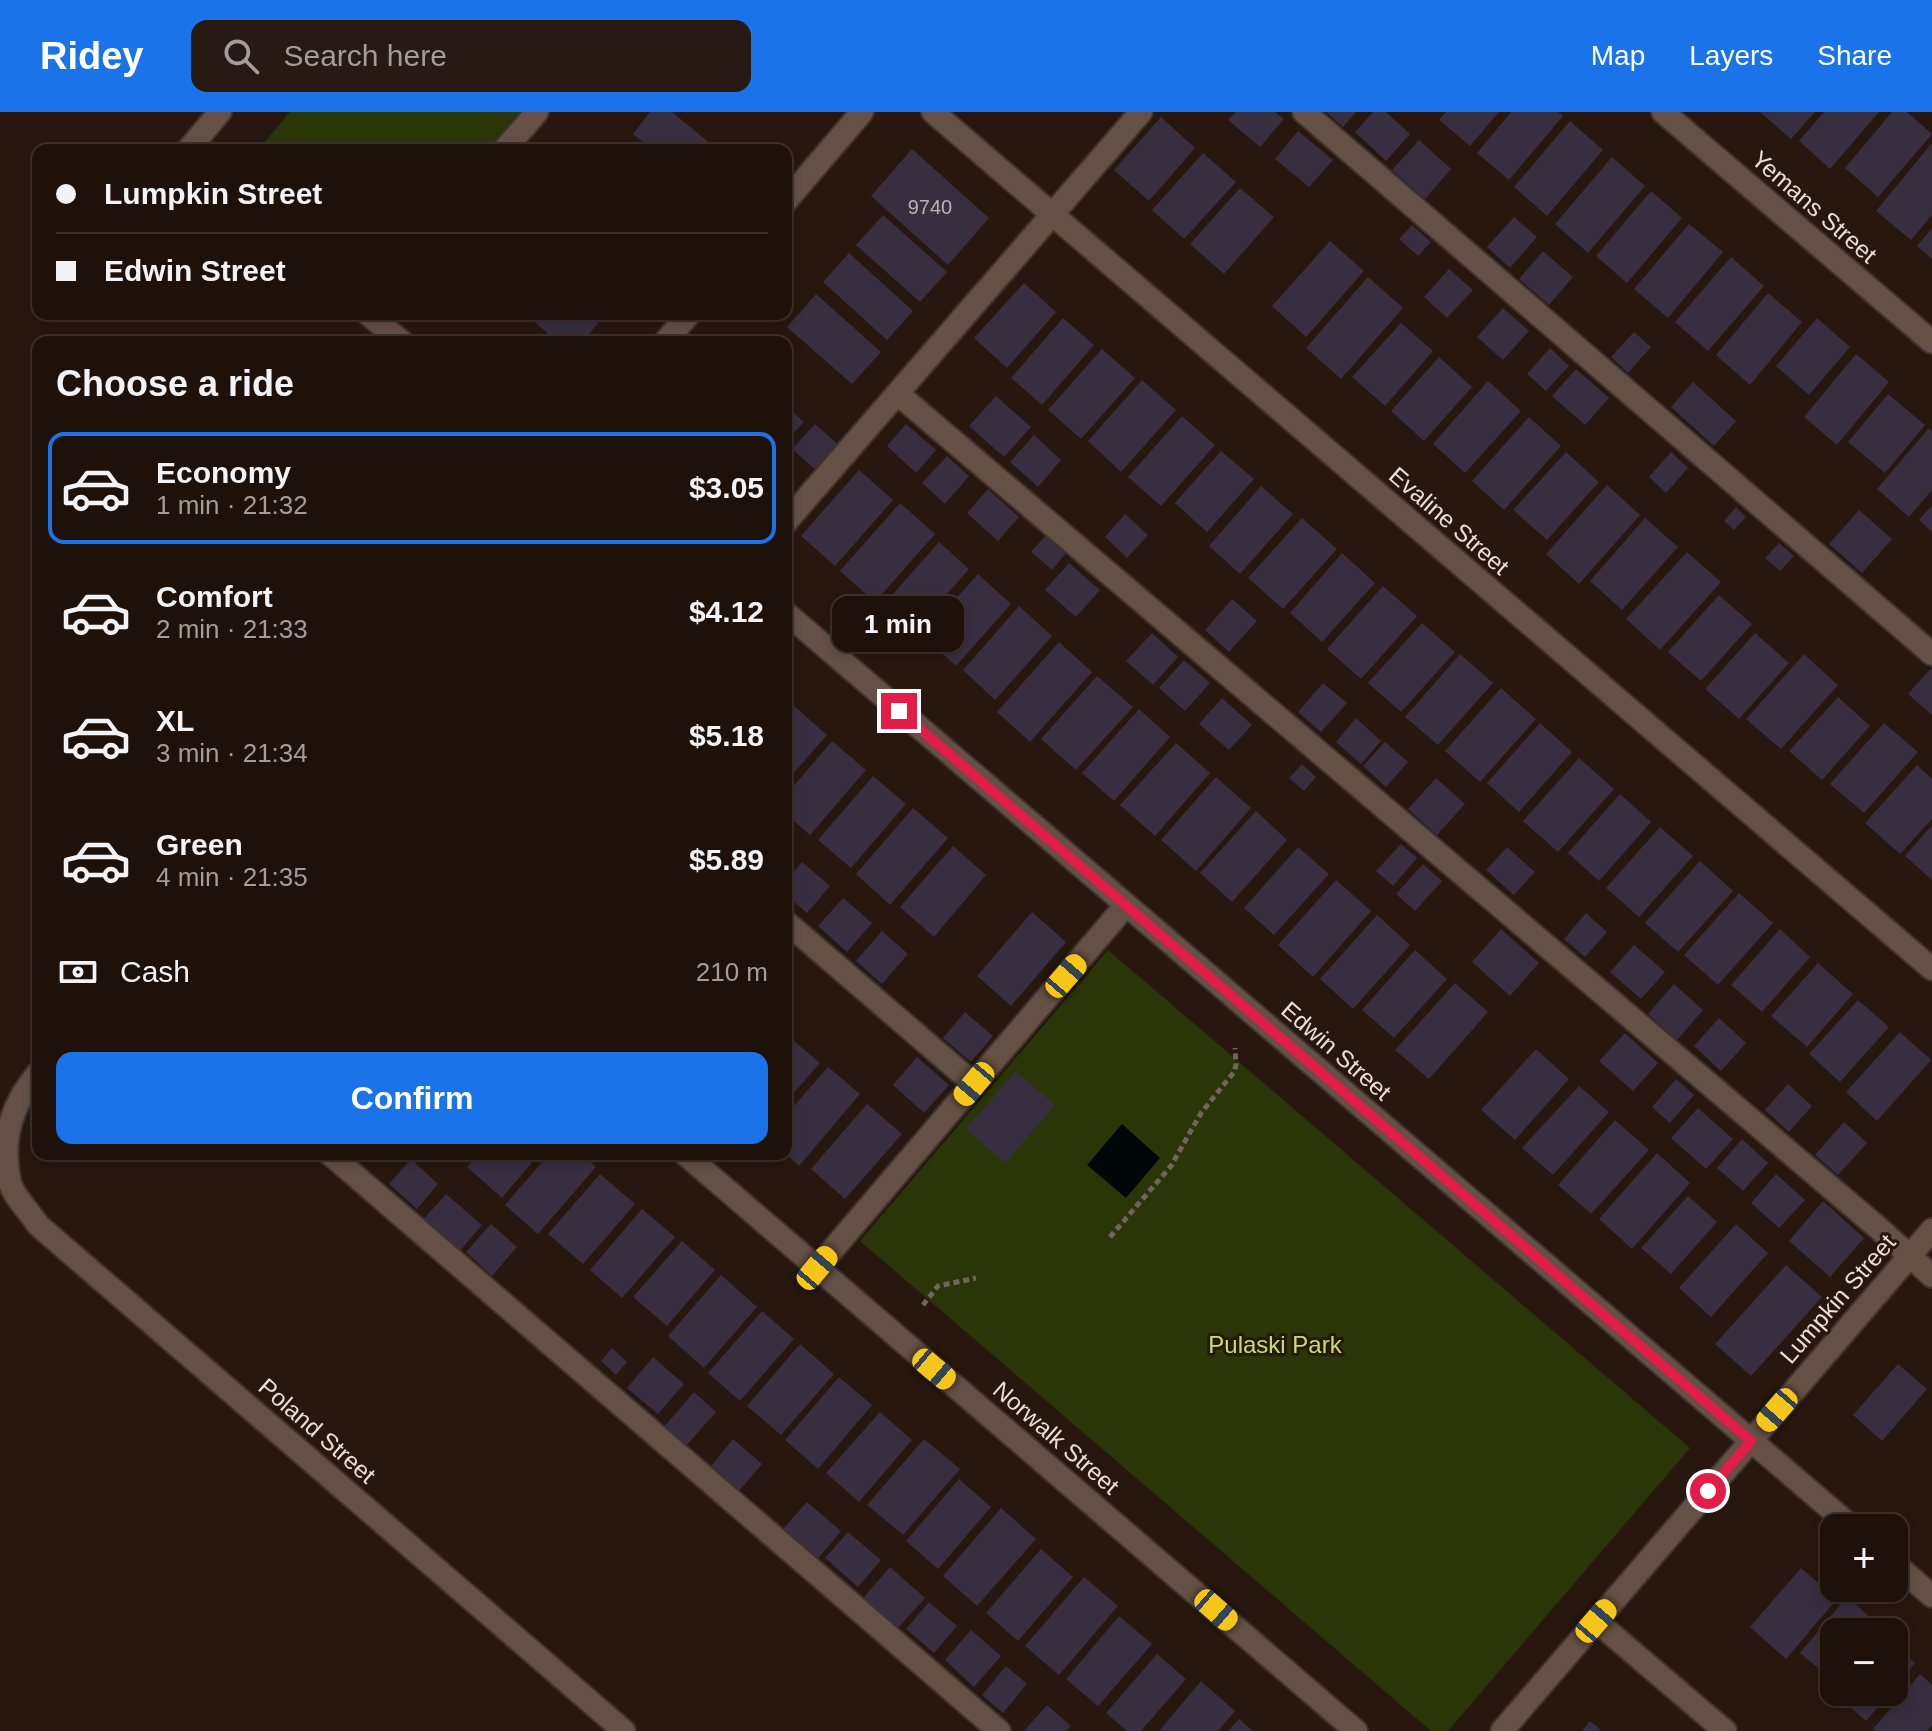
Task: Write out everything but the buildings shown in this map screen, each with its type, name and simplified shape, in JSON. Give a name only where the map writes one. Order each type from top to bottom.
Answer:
[{"type":"street","points":[[193,144],[220,112]]},
{"type":"street","points":[[509,144],[537,112]]},
{"type":"street","points":[[792,194],[862,112]]},
{"type":"street","name":"Evaline Street","points":[[933,112],[1932,969]]},
{"type":"street","points":[[792,515],[1141,112]]},
{"type":"street","points":[[1304,112],[1932,654]]},
{"type":"street","name":"Yemans Street","points":[[1663,112],[1932,342]]},
{"type":"street","points":[[375,320],[395,336]]},
{"type":"street","points":[[670,336],[684,320]]},
{"type":"street","points":[[898,394],[1932,1276]]},
{"type":"street","name":"Edwin Street","points":[[792,618],[1837,1514]]},
{"type":"street","points":[[817,1268],[1126,905]]},
{"type":"street","points":[[792,927],[974,1084]]},
{"type":"street","points":[[4,1158],[4,1138],[21,1093],[32,1080]]},
{"type":"street","name":"Poland Street","points":[[4,1158],[11,1185],[38,1225],[624,1731]]},
{"type":"street","points":[[337,1160],[999,1731]]},
{"type":"street","name":"Norwalk Street","points":[[692,1160],[1356,1731]]},
{"type":"street","name":"Lumpkin Street","points":[[1502,1731],[1932,1230]]},
{"type":"street","points":[[1908,1575],[1932,1596]]},
{"type":"street","points":[[1596,1621],[1725,1731]]},
{"type":"path","points":[[1110,1237],[1171,1166],[1201,1113],[1234,1072],[1235,1048]]},
{"type":"path","points":[[923,1305],[938,1286],[976,1278]]},
{"type":"green space","points":[[290,112],[523,112],[495,144],[263,144]]},
{"type":"green space","name":"Pulaski Park","points":[[1108,950],[1690,1448],[1448,1731],[1431,1731],[860,1241]]},
{"type":"shaded area","points":[[1122,1124],[1160,1158],[1126,1198],[1087,1165]]},
{"type":"route","points":[[899,711],[1751,1441],[1708,1491]]}]
